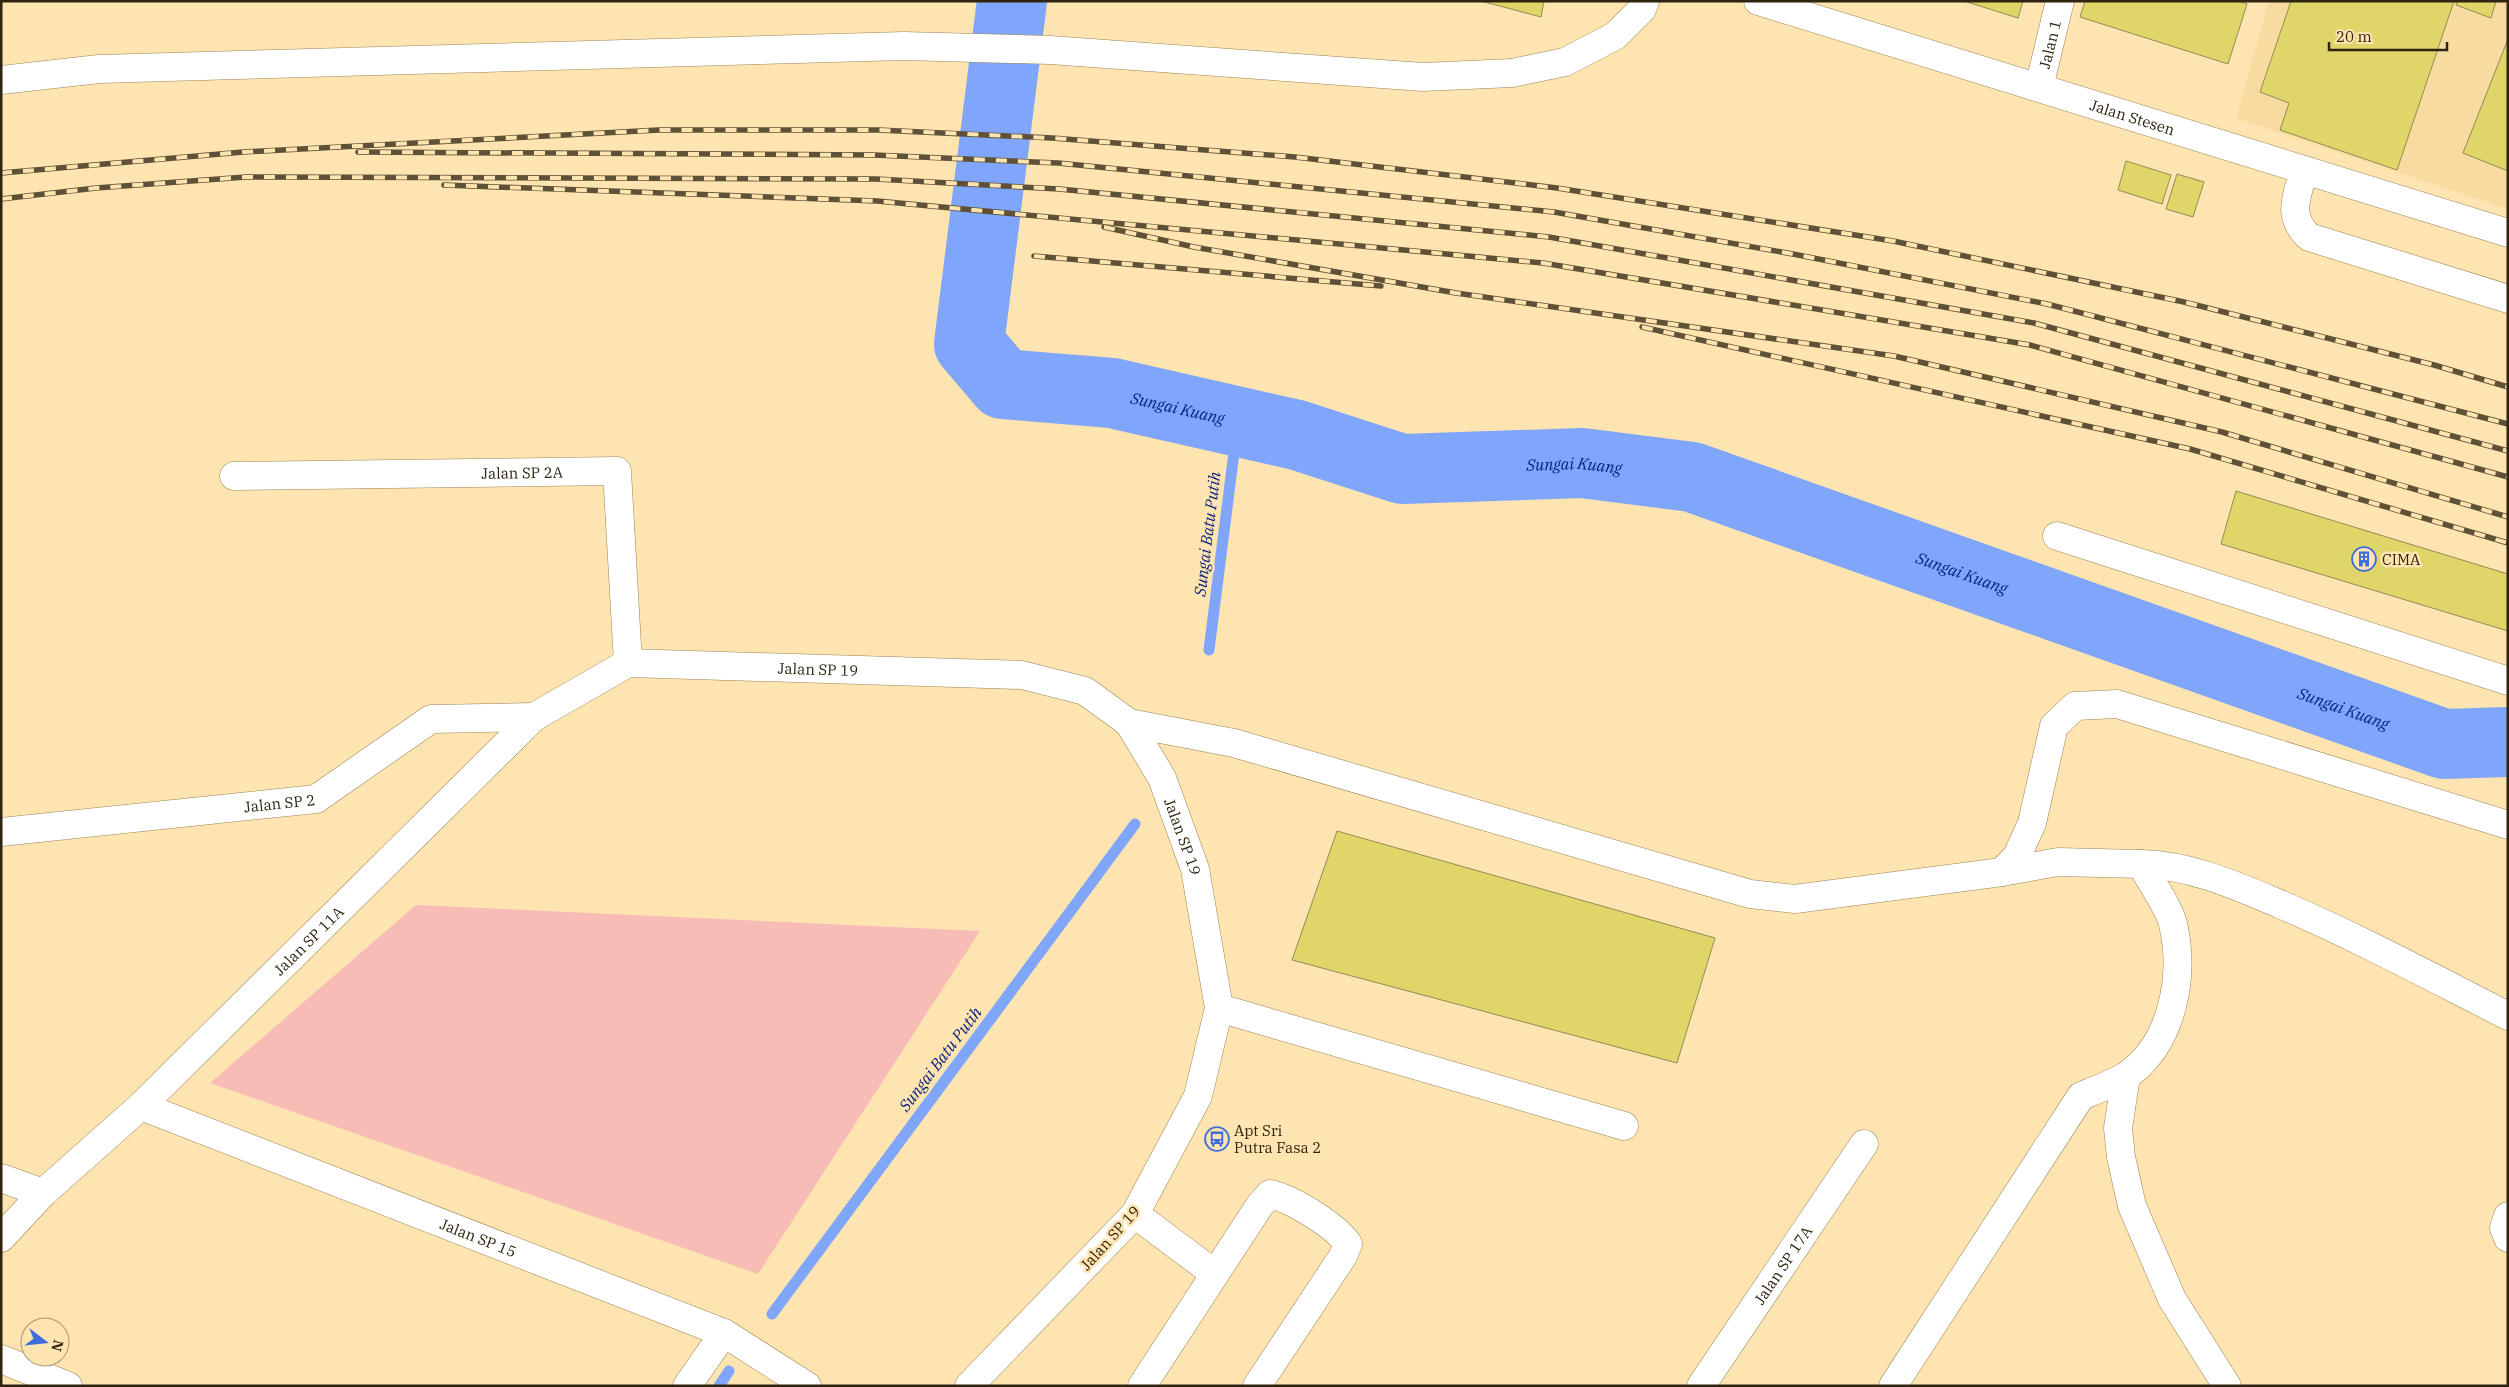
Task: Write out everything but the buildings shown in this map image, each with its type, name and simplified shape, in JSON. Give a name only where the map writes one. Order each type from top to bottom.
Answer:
[{"type":"street","points":[[1,80],[99,69],[904,46],[1050,50],[1423,77],[1512,73],[1564,62],[1615,36],[1642,9],[1645,1]]},
{"type":"street","name":"Jalan Stesen","points":[[1758,1],[2508,233]]},
{"type":"street","name":"Jalan 1","points":[[2038,88],[2060,1]]},
{"type":"street","points":[[2304,170],[2294,211],[2299,227],[2309,237],[2508,299]]},
{"type":"street","name":"Jalan SP 2A","points":[[234,476],[617,471],[628,663]]},
{"type":"street","points":[[2057,536],[2508,681]]},
{"type":"street","name":"Jalan SP 11A","points":[[1,1238],[43,1193],[141,1106],[534,717],[628,663]]},
{"type":"street","name":"Jalan SP 19","points":[[628,663],[1022,675],[1085,691],[1129,723],[1162,778],[1195,868],[1219,1008],[1198,1096],[1135,1214],[969,1386]]},
{"type":"street","points":[[2002,872],[2017,856],[2032,823],[2054,726],[2075,706],[2117,704],[2508,825]]},
{"type":"street","name":"Jalan SP 2","points":[[1,832],[316,799],[431,719],[534,717]]},
{"type":"street","points":[[1129,723],[1234,743],[1750,894],[1795,899],[2002,872],[2058,862],[2160,864],[2225,880],[2332,927],[2508,1016]]},
{"type":"street","points":[[1894,1386],[2081,1096],[2126,1076],[2153,1052],[2172,1011],[2178,970],[2173,923],[2141,864]]},
{"type":"street","points":[[1219,1008],[1624,1126]]},
{"type":"street","points":[[2126,1076],[2118,1128],[2121,1157],[2132,1206],[2172,1299],[2227,1386]]},
{"type":"street","name":"Jalan SP 15","points":[[141,1106],[724,1333],[808,1386]]},
{"type":"street","name":"Jalan SP 17A","points":[[1701,1386],[1864,1144]]},
{"type":"street","points":[[1,1178],[43,1193]]},
{"type":"street","points":[[1142,1386],[1260,1205],[1270,1194],[1282,1196],[1341,1233],[1348,1244],[1343,1256],[1257,1386]]},
{"type":"street","points":[[1135,1214],[1215,1274]]},
{"type":"street","points":[[2508,1216],[2504,1228],[2508,1238]]},
{"type":"street","points":[[687,1386],[724,1333]]},
{"type":"street","points":[[1,1360],[68,1386]]},
{"type":"shaded area","points":[[2269,1],[2508,1],[2508,209],[2236,118]]},
{"type":"shaded area","points":[[416,905],[980,931],[758,1274],[210,1083]]},
{"type":"waterway","name":"Sungai Kuang","points":[[1012,1],[969,344],[1003,384],[1112,393],[1297,435],[1402,469],[1582,463],[1692,477],[2444,744],[2508,742]]},
{"type":"waterway","name":"Sungai Batu Putih","points":[[1209,650],[1238,421]]},
{"type":"waterway","name":"Sungai Batu Putih","points":[[772,1314],[1135,824]]},
{"type":"waterway","name":"Sungai Batu Putih","points":[[719,1386],[729,1371]]},
{"type":"railway","points":[[1,173],[243,152],[659,130],[878,130],[1052,138],[1295,157],[1557,188],[1893,241],[2184,302],[2434,365],[2508,387]]},
{"type":"railway","points":[[358,152],[874,155],[1058,163],[1554,212],[1793,254],[2047,304],[2508,424]]},
{"type":"railway","points":[[1,199],[96,188],[246,177],[876,179],[1059,189],[1549,237],[2034,323],[2508,451]]},
{"type":"railway","points":[[444,185],[877,201],[1543,263],[2030,345],[2508,477]]},
{"type":"railway","points":[[1104,227],[1194,247],[1456,293],[1894,356],[2222,432],[2508,517]]},
{"type":"railway","points":[[1034,256],[1381,286]]},
{"type":"railway","points":[[1642,327],[2190,449],[2508,543]]},
{"type":"place","name":"CIMA","points":[[2364,559]]},
{"type":"place","name":"Apt Sri Putra Fasa 2","points":[[1217,1139]]}]
